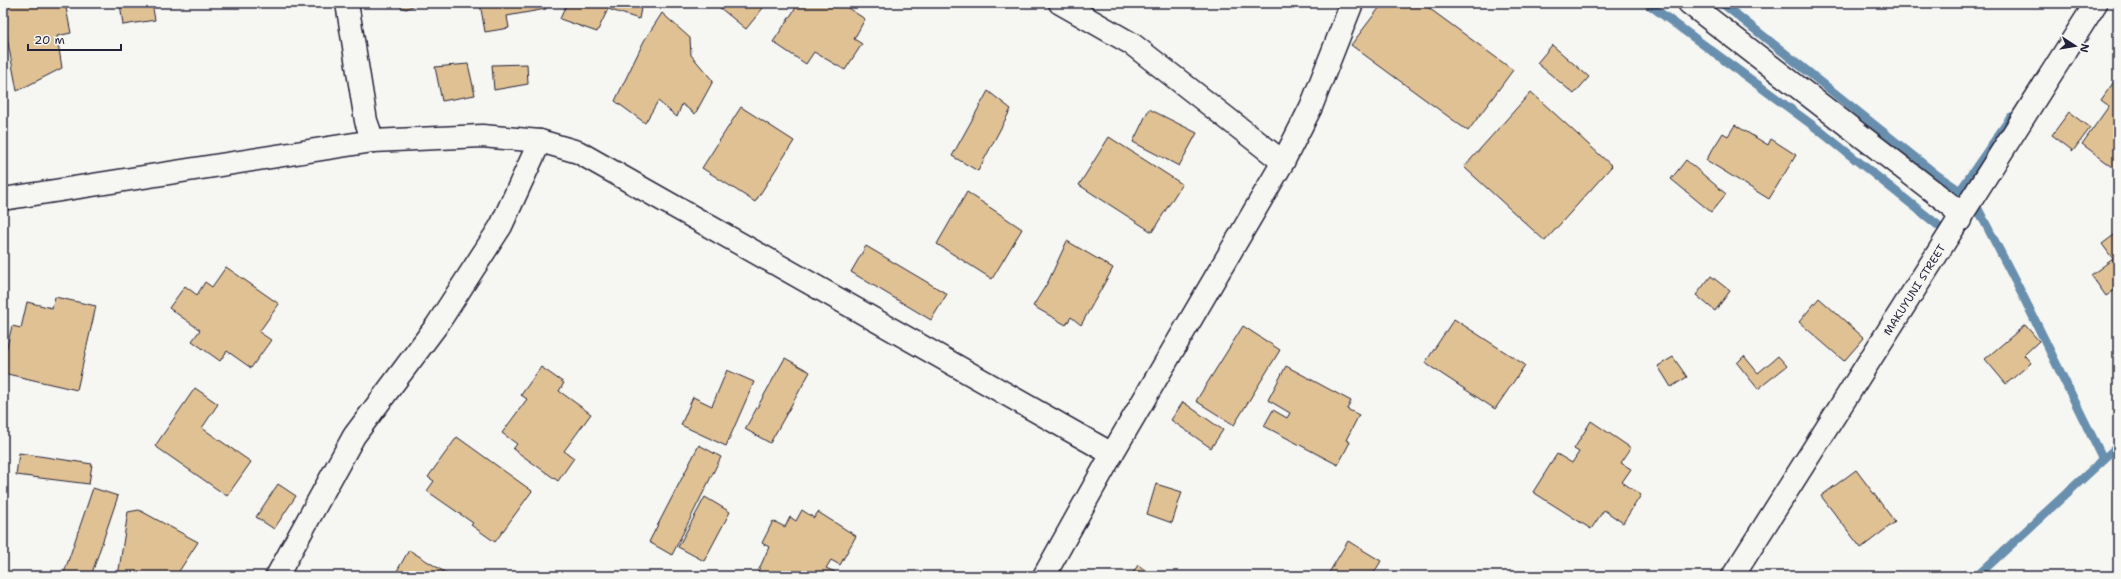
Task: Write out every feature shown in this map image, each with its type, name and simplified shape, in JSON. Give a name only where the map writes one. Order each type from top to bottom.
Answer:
[{"type":"street","points":[[347,3],[366,121],[373,141]]},
{"type":"street","points":[[1060,3],[1132,44],[1283,162]]},
{"type":"street","points":[[1044,576],[1112,454],[1283,162],[1311,107],[1352,3]]},
{"type":"street","points":[[1689,3],[1952,206],[1960,220]]},
{"type":"street","name":"MAKUYUNI STREET","points":[[1734,576],[2096,3]]},
{"type":"street","points":[[3,198],[373,141],[482,136],[540,141],[578,152],[1112,454]]},
{"type":"street","points":[[277,576],[354,436],[437,325],[500,226],[540,141]]},
{"type":"building","points":[[3,3],[65,3],[71,33],[57,36],[62,68],[17,91],[3,16]]},
{"type":"building","points":[[120,3],[152,3],[155,20],[123,25]]},
{"type":"building","points":[[392,3],[419,3],[406,9]]},
{"type":"building","points":[[480,3],[545,3],[546,9],[507,16],[509,28],[485,32]]},
{"type":"building","points":[[567,3],[642,3],[639,19],[608,9],[597,32],[560,19]]},
{"type":"building","points":[[722,3],[757,3],[763,8],[746,29],[719,7]]},
{"type":"building","points":[[799,3],[840,3],[865,19],[854,39],[862,44],[845,70],[814,52],[806,64],[773,42]]},
{"type":"building","points":[[1383,3],[1422,3],[1513,70],[1468,131],[1351,45]]},
{"type":"building","points":[[662,13],[690,38],[691,55],[713,81],[695,114],[682,104],[677,117],[658,101],[645,123],[615,101],[644,41]]},
{"type":"building","points":[[1552,45],[1589,77],[1574,94],[1537,63]]},
{"type":"building","points":[[468,64],[475,95],[442,101],[435,67]]},
{"type":"building","points":[[527,64],[528,84],[494,90],[492,65]]},
{"type":"building","points":[[2118,76],[2118,171],[2082,144],[2109,106],[2101,100]]},
{"type":"building","points":[[988,91],[1011,109],[978,171],[952,156]]},
{"type":"building","points":[[1531,92],[1612,166],[1545,241],[1464,167]]},
{"type":"building","points":[[741,107],[794,141],[755,202],[702,168]]},
{"type":"building","points":[[1149,109],[1197,133],[1179,166],[1133,142]]},
{"type":"building","points":[[2069,112],[2090,128],[2073,151],[2052,135]]},
{"type":"building","points":[[1735,125],[1768,145],[1771,139],[1796,155],[1769,199],[1706,160],[1723,133],[1728,136]]},
{"type":"building","points":[[1109,137],[1182,184],[1152,232],[1079,185]]},
{"type":"building","points":[[1686,160],[1726,194],[1711,212],[1671,179]]},
{"type":"building","points":[[967,192],[1022,229],[992,279],[937,244]]},
{"type":"building","points":[[2118,232],[2118,288],[2106,296],[2091,275],[2113,259],[2102,244]]},
{"type":"building","points":[[1067,241],[1113,268],[1081,325],[1071,317],[1066,325],[1033,306],[1048,282]]},
{"type":"building","points":[[866,246],[947,294],[931,320],[851,272]]},
{"type":"building","points":[[226,267],[279,304],[259,332],[271,340],[251,368],[227,351],[220,361],[192,341],[200,330],[169,308],[185,286],[197,295],[205,282],[212,287]]},
{"type":"building","points":[[1711,276],[1730,291],[1715,311],[1696,295]]},
{"type":"building","points":[[55,297],[96,306],[77,390],[3,373],[3,363],[12,326],[21,328],[27,302],[52,308]]},
{"type":"building","points":[[1819,298],[1864,338],[1844,361],[1799,322]]},
{"type":"building","points":[[1454,319],[1525,365],[1495,409],[1425,363]]},
{"type":"building","points":[[2025,325],[2039,341],[2024,355],[2031,363],[2006,384],[1985,359]]},
{"type":"building","points":[[1243,326],[1280,350],[1234,425],[1196,401]]},
{"type":"building","points":[[1744,356],[1758,373],[1778,356],[1787,366],[1758,389],[1737,363]]},
{"type":"building","points":[[1673,357],[1687,377],[1671,387],[1658,366]]},
{"type":"building","points":[[785,358],[810,372],[770,443],[745,429]]},
{"type":"building","points":[[1286,366],[1351,401],[1347,409],[1359,415],[1346,440],[1350,442],[1338,465],[1264,426],[1273,410],[1287,418],[1290,413],[1268,400]]},
{"type":"building","points":[[541,367],[564,383],[559,391],[591,414],[564,451],[574,458],[558,481],[513,449],[517,444],[502,433],[527,399],[521,395]]},
{"type":"building","points":[[727,370],[754,382],[726,446],[681,425],[693,397],[712,406]]},
{"type":"building","points":[[195,388],[218,404],[202,428],[251,462],[227,496],[155,446]]},
{"type":"building","points":[[1183,402],[1223,430],[1211,448],[1171,420]]},
{"type":"building","points":[[1591,421],[1631,448],[1621,463],[1631,469],[1622,482],[1641,495],[1623,523],[1604,510],[1591,529],[1533,492],[1557,454],[1572,463],[1579,452],[1574,449]]},
{"type":"building","points":[[457,437],[532,491],[495,542],[471,525],[473,523],[427,491],[434,481],[428,477]]},
{"type":"building","points":[[699,445],[721,457],[672,555],[649,542]]},
{"type":"building","points":[[19,453],[92,464],[89,484],[16,475]]},
{"type":"building","points":[[1856,470],[1895,522],[1861,548],[1821,496]]},
{"type":"building","points":[[278,484],[296,496],[274,529],[256,517]]},
{"type":"building","points":[[1156,484],[1182,492],[1172,523],[1147,514]]},
{"type":"building","points":[[93,488],[118,496],[91,576],[63,576]]},
{"type":"building","points":[[705,497],[730,512],[704,561],[678,547]]},
{"type":"building","points":[[3,510],[5,510],[3,528]]},
{"type":"building","points":[[139,510],[198,542],[176,576],[118,576],[128,512]]},
{"type":"building","points":[[802,510],[814,518],[818,512],[856,536],[840,565],[831,560],[826,568],[835,572],[833,576],[756,576],[769,547],[762,543],[773,521],[785,527],[790,517],[796,521]]},
{"type":"building","points":[[1348,541],[1381,561],[1372,576],[1327,576]]},
{"type":"building","points":[[409,550],[451,576],[394,576]]},
{"type":"building","points":[[1138,565],[1154,576],[1131,576]]},
{"type":"waterway","points":[[1647,3],[1815,127],[1939,226]]},
{"type":"waterway","points":[[1722,3],[1938,176],[1960,191],[2011,117]]},
{"type":"waterway","points":[[1977,207],[2022,294],[2103,459]]},
{"type":"waterway","points":[[1977,576],[2118,446]]}]
